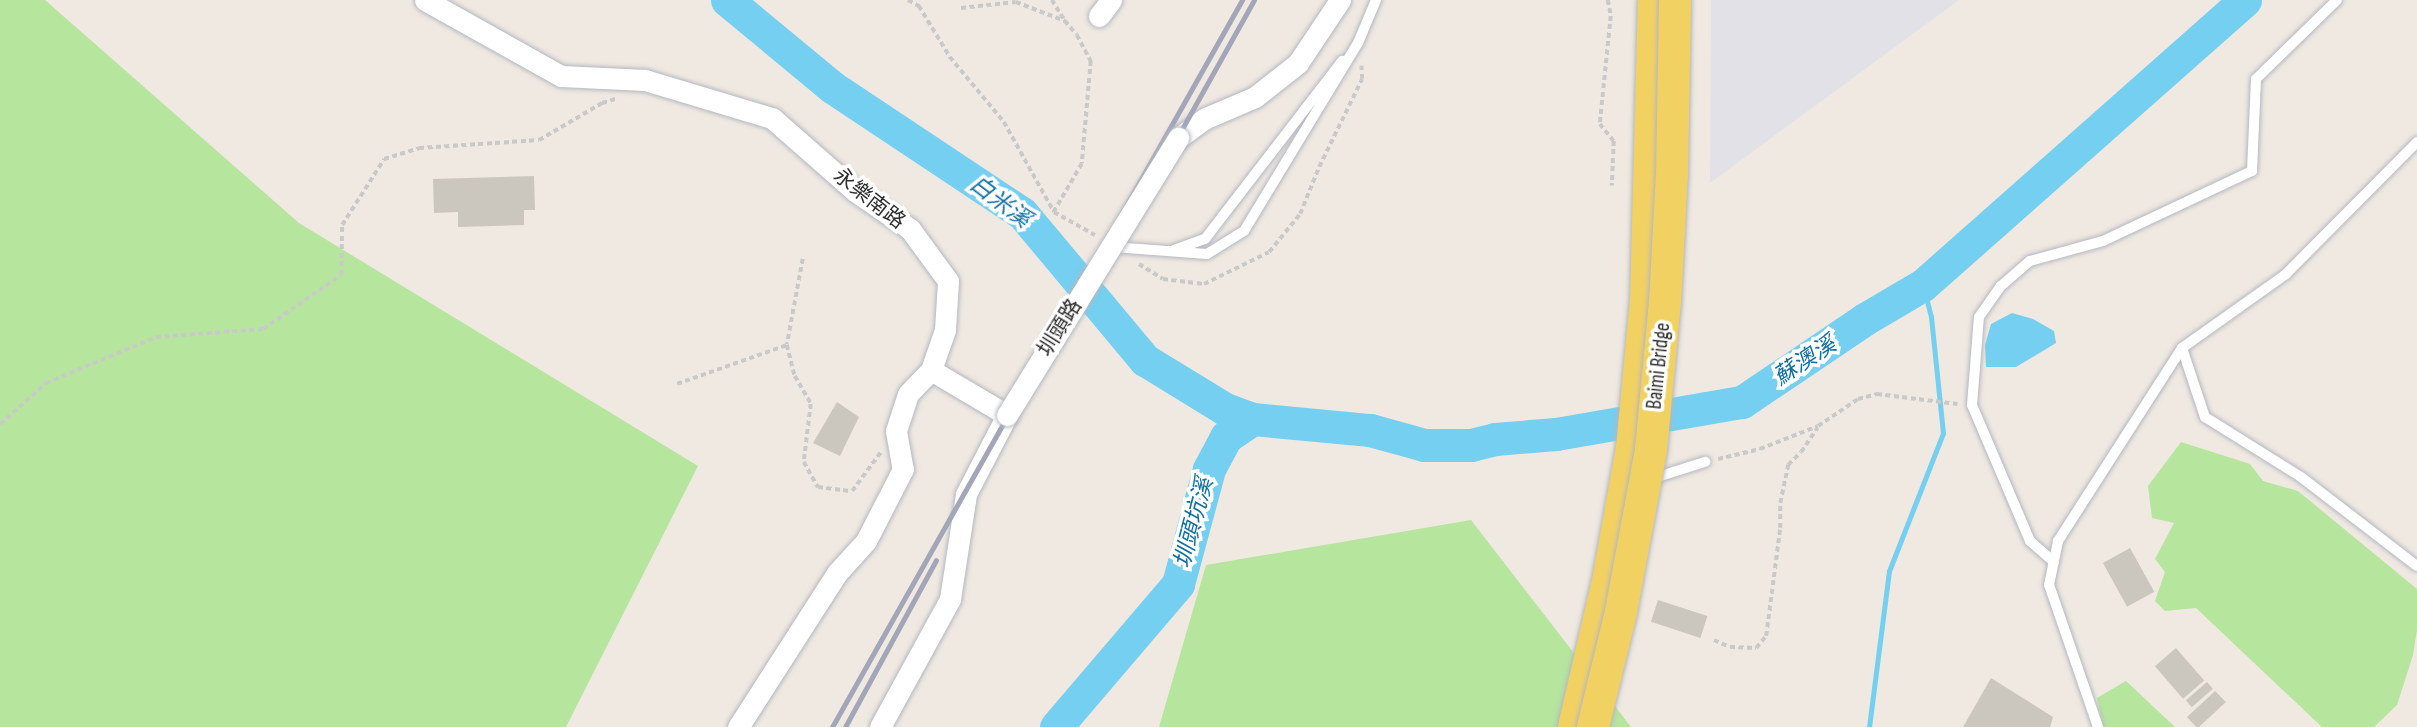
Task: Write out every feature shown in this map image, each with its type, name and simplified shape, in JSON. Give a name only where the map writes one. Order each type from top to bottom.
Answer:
[{"type":"main road","name":"Baimi Bridge","points":[[1574,727],[1608,581],[1636,480],[1646,301],[1654,0]]},
{"type":"main road","name":"Baimi Bridge","points":[[1593,727],[1621,612],[1636,480],[1665,303],[1672,175],[1675,0]]},
{"type":"street","name":"永樂南路","points":[[425,0],[561,76],[645,80],[772,118],[855,191],[910,229],[948,281],[945,330],[930,370],[908,394],[896,431],[903,469],[866,541],[837,573],[737,727]]},
{"type":"street","name":"圳頭路","points":[[880,727],[950,599],[966,494],[1007,415],[1178,138],[1206,118],[1255,97],[1298,63],[1340,0]]},
{"type":"street","points":[[930,370],[1007,415]]},
{"type":"lane","points":[[1113,247],[1207,254],[1244,231],[1358,43],[1376,0]]},
{"type":"lane","points":[[2054,562],[2030,541],[1972,405],[1979,317],[2001,286],[2029,261],[2103,241],[2252,171],[2256,79],[2337,0]]},
{"type":"lane","points":[[1170,252],[1205,239],[1335,68],[1358,43]]},
{"type":"lane","points":[[2098,727],[2049,585],[2058,541],[2182,348],[2286,274],[2417,142]]},
{"type":"lane","points":[[2182,348],[2204,417],[2301,477],[2417,566]]},
{"type":"lane","points":[[1636,480],[1705,462]]},
{"type":"path","points":[[1052,0],[1077,35],[1091,61],[1082,164],[1054,212]]},
{"type":"path","points":[[1608,0],[1611,16],[1601,124],[1614,141],[1612,186]]},
{"type":"path","points":[[961,8],[1016,2],[1065,21]]},
{"type":"path","points":[[0,424],[46,383],[156,337],[263,329],[341,275],[342,225],[384,159],[419,148],[539,141],[602,103],[628,96]]},
{"type":"path","points":[[803,259],[787,345],[795,376],[811,404],[804,462],[818,487],[852,491],[896,431]]},
{"type":"path","points":[[677,384],[787,345]]},
{"type":"path","points":[[1705,462],[1760,449],[1818,426],[1858,399],[1877,394],[1951,404]]},
{"type":"path","points":[[1714,640],[1730,647],[1756,648],[1766,636],[1780,528],[1780,503],[1788,465],[1801,452],[1818,426]]},
{"type":"shaded area","points":[[1711,0],[1959,0],[1710,183]]},
{"type":"green space","points":[[0,0],[45,0],[299,223],[698,466],[566,727],[0,727]]},
{"type":"green space","points":[[2181,442],[2250,464],[2263,481],[2298,491],[2417,589],[2417,630],[2413,655],[2397,705],[2374,727],[2322,727],[2196,608],[2165,611],[2155,601],[2165,572],[2155,559],[2174,523],[2152,518],[2148,486]]},
{"type":"green space","points":[[1471,520],[1631,727],[1159,727],[1206,565]]},
{"type":"green space","points":[[2126,681],[2175,727],[2103,727],[2097,698]]},
{"type":"water","points":[[2012,313],[2033,319],[2054,331],[2056,343],[2016,367],[1986,367],[1985,345],[1991,324]]},
{"type":"building","points":[[534,176],[535,210],[524,210],[524,225],[458,227],[458,212],[434,213],[433,179]]},
{"type":"building","points":[[837,402],[859,417],[840,456],[813,443]]},
{"type":"building","points":[[2130,548],[2154,592],[2127,607],[2103,563]]},
{"type":"building","points":[[1658,600],[1707,616],[1700,638],[1651,622]]},
{"type":"building","points":[[2176,648],[2204,680],[2183,699],[2155,666]]},
{"type":"building","points":[[1991,678],[2053,717],[2050,727],[1963,727]]},
{"type":"building","points":[[2207,682],[2213,689],[2192,707],[2186,700]]},
{"type":"building","points":[[2215,691],[2226,702],[2196,727],[2187,717]]},
{"type":"waterway","name":"蘇澳溪","points":[[727,0],[832,87],[1022,213],[1145,360],[1225,409],[1253,419],[1370,430],[1424,445],[1471,445],[1495,439],[1556,434],[1742,402],[1865,319],[1923,285],[2245,0]]},
{"type":"waterway","points":[[1869,727],[1889,571],[1943,433],[1931,317],[1923,285]]},
{"type":"waterway","name":"圳頭坑溪","points":[[1056,727],[1178,584],[1209,469],[1226,437],[1253,419]]},
{"type":"railway","points":[[832,727],[1242,0]]},
{"type":"railway","points":[[1107,263],[1254,0]]},
{"type":"railway","points":[[845,727],[936,560]]},
{"type":"water label","name":"白米溪","points":[[1000,202]]}]
